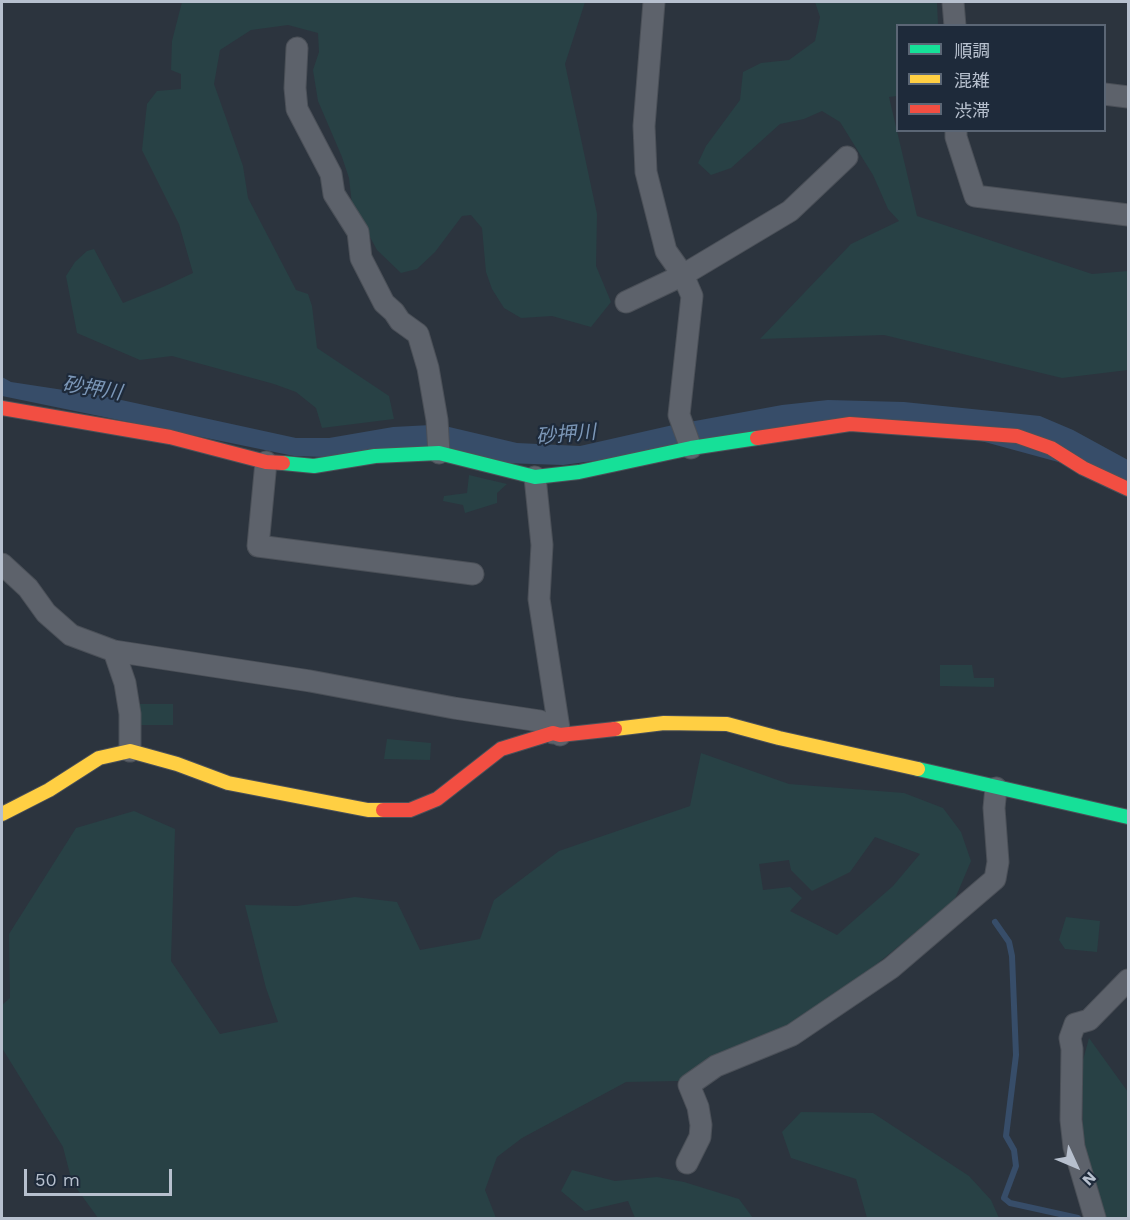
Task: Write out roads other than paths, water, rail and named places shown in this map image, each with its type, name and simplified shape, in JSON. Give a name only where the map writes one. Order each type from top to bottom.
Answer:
[{"type":"street","points":[[654,2],[644,126],[646,172],[666,251],[683,275],[692,296],[680,418],[690,446]]},
{"type":"street","points":[[953,2],[955,24]]},
{"type":"street","points":[[297,48],[295,88],[297,109],[331,174],[334,194],[358,232],[361,258],[384,303],[400,321],[418,334],[428,368],[437,420],[438,450]]},
{"type":"street","points":[[1106,94],[1128,97]]},
{"type":"street","points":[[956,132],[975,196],[1128,215]]},
{"type":"street","points":[[626,302],[683,275],[790,211],[847,157]]},
{"type":"street","points":[[2,408],[170,437],[266,462],[314,466],[375,456],[438,450],[535,477],[579,472],[690,446],[850,424],[1017,436],[1051,448],[1083,468],[1128,489]]},
{"type":"street","points":[[266,462],[258,546],[473,574]]},
{"type":"street","points":[[535,477],[542,545],[539,599],[556,734]]},
{"type":"street","points":[[2,564],[28,588],[46,613],[71,635],[114,651],[310,681],[454,708],[540,721],[556,734]]},
{"type":"street","points":[[114,651],[125,683],[130,714],[130,751]]},
{"type":"street","points":[[2,814],[49,790],[99,758],[130,751],[177,764],[228,783],[368,810],[410,810],[437,800],[501,749],[556,734],[664,723],[727,724],[779,738],[1128,817]]},
{"type":"street","points":[[687,1163],[700,1137],[702,1125],[689,1085],[716,1066],[792,1035],[812,1022],[891,968],[994,879],[998,862],[994,808],[996,788]]},
{"type":"street","points":[[1095,1218],[1074,1147],[1071,1120],[1072,1049],[1070,1038],[1075,1024],[1089,1020],[1128,980]]},
{"type":"water","name":"砂押川","points":[[2,377],[11,382],[103,396],[296,438],[329,438],[393,427],[431,425],[445,426],[517,443],[580,446],[673,425],[782,405],[828,400],[904,402],[1040,416],[1073,430],[1128,460],[1128,481],[904,420],[563,465],[294,456],[2,396]]},
{"type":"waterway","points":[[995,922],[1009,942],[1012,956],[1016,1055],[1006,1136],[1014,1150],[1016,1166],[1004,1198],[1010,1203],[1078,1218]]}]
